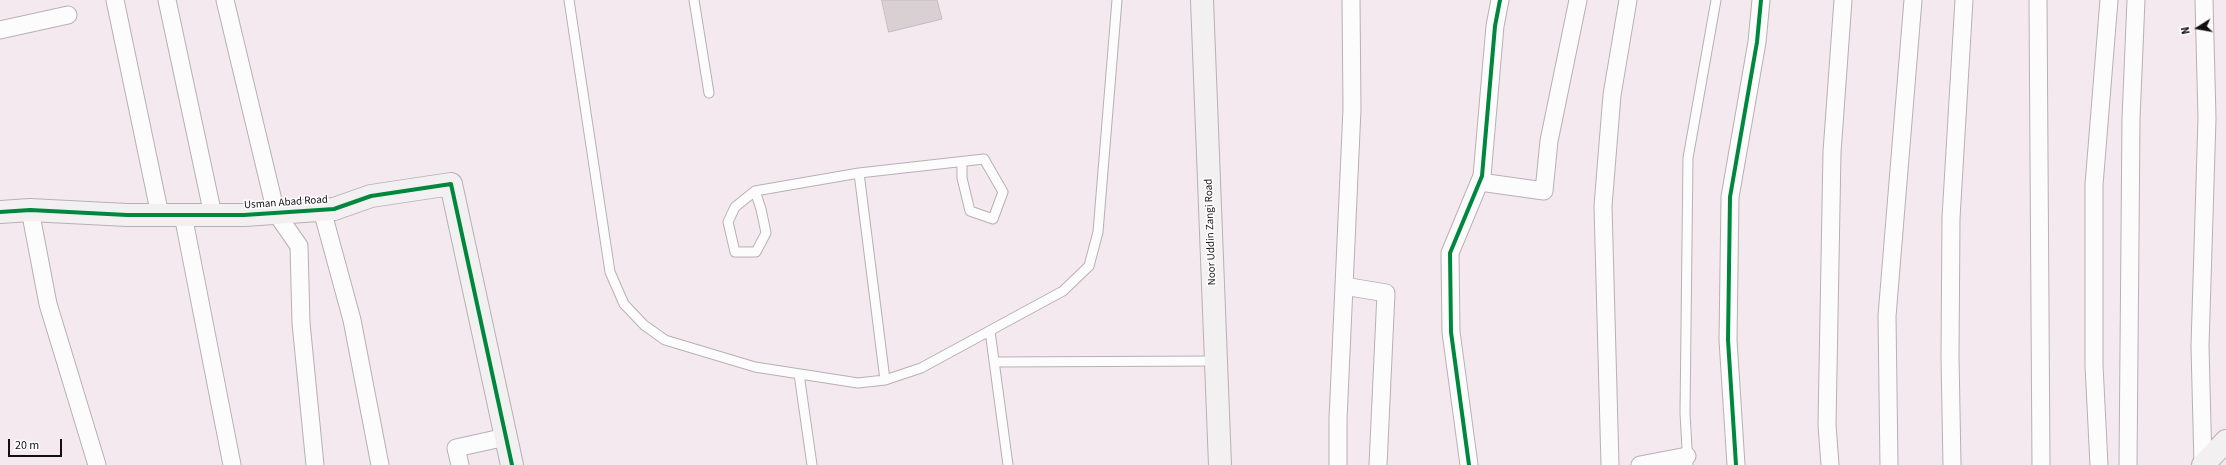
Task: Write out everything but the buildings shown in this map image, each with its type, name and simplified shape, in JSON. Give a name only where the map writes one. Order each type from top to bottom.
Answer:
[{"type":"street","points":[[115,0],[160,215]]},
{"type":"street","points":[[167,0],[214,215]]},
{"type":"street","points":[[225,0],[276,213],[299,246],[301,323],[315,465]]},
{"type":"street","name":"Noor Uddin Zangi Road","points":[[1202,0],[1220,465]]},
{"type":"street","points":[[1338,465],[1352,109],[1351,0]]},
{"type":"street","points":[[1469,465],[1451,332],[1450,253],[1482,176],[1495,26],[1500,0]]},
{"type":"street","points":[[1480,182],[1544,190],[1549,141],[1578,0]]},
{"type":"street","points":[[1610,465],[1603,206],[1612,94],[1628,0]]},
{"type":"street","points":[[1736,465],[1728,340],[1730,197],[1757,42],[1761,0]]},
{"type":"street","points":[[1830,465],[1827,425],[1832,152],[1843,0]]},
{"type":"street","points":[[1889,465],[1887,316],[1913,0]]},
{"type":"street","points":[[1952,465],[1950,356],[1951,218],[1964,0]]},
{"type":"street","points":[[2038,0],[2041,465]]},
{"type":"street","points":[[2099,465],[2094,365],[2094,185],[2109,0]]},
{"type":"street","points":[[2128,465],[2131,119],[2136,0]]},
{"type":"street","points":[[2203,465],[2200,346],[2207,118],[2204,0]]},
{"type":"street","points":[[0,30],[68,15]]},
{"type":"street","name":"Usman Abad Road","points":[[0,212],[30,210],[160,215],[276,213],[334,209],[371,196],[451,184],[512,465]]},
{"type":"street","points":[[30,210],[48,304],[97,465]]},
{"type":"street","points":[[322,210],[352,320],[380,465]]},
{"type":"street","points":[[183,215],[232,465]]},
{"type":"street","points":[[1344,286],[1386,293],[1378,465]]},
{"type":"street","points":[[460,465],[456,448],[506,437]]},
{"type":"street","points":[[2203,465],[2226,441]]},
{"type":"street","points":[[1640,465],[1687,460]]},
{"type":"lane","points":[[569,0],[610,272],[624,304],[644,325],[665,340],[755,367],[858,383],[885,380],[921,368],[1063,291],[1089,266],[1098,232],[1117,0]]},
{"type":"lane","points":[[694,0],[709,93]]},
{"type":"lane","points":[[1687,460],[1685,413],[1688,158],[1716,0]]},
{"type":"lane","points":[[755,191],[762,209],[766,233],[756,252],[735,252],[728,222],[735,207],[755,191],[859,173],[962,162],[984,160],[1004,192],[992,219],[970,211],[962,178],[962,162]]},
{"type":"lane","points":[[859,173],[885,380]]},
{"type":"lane","points":[[990,331],[1008,465]]},
{"type":"lane","points":[[994,362],[1216,361]]},
{"type":"lane","points":[[799,374],[812,465]]},
{"type":"cycle path","points":[[1469,465],[1451,332],[1450,253],[1482,176],[1495,26],[1500,0]]},
{"type":"cycle path","points":[[1736,465],[1728,340],[1730,197],[1757,42],[1761,0]]},
{"type":"cycle path","points":[[0,212],[30,210],[127,215],[244,215],[334,209],[371,196],[451,184],[512,465]]}]
